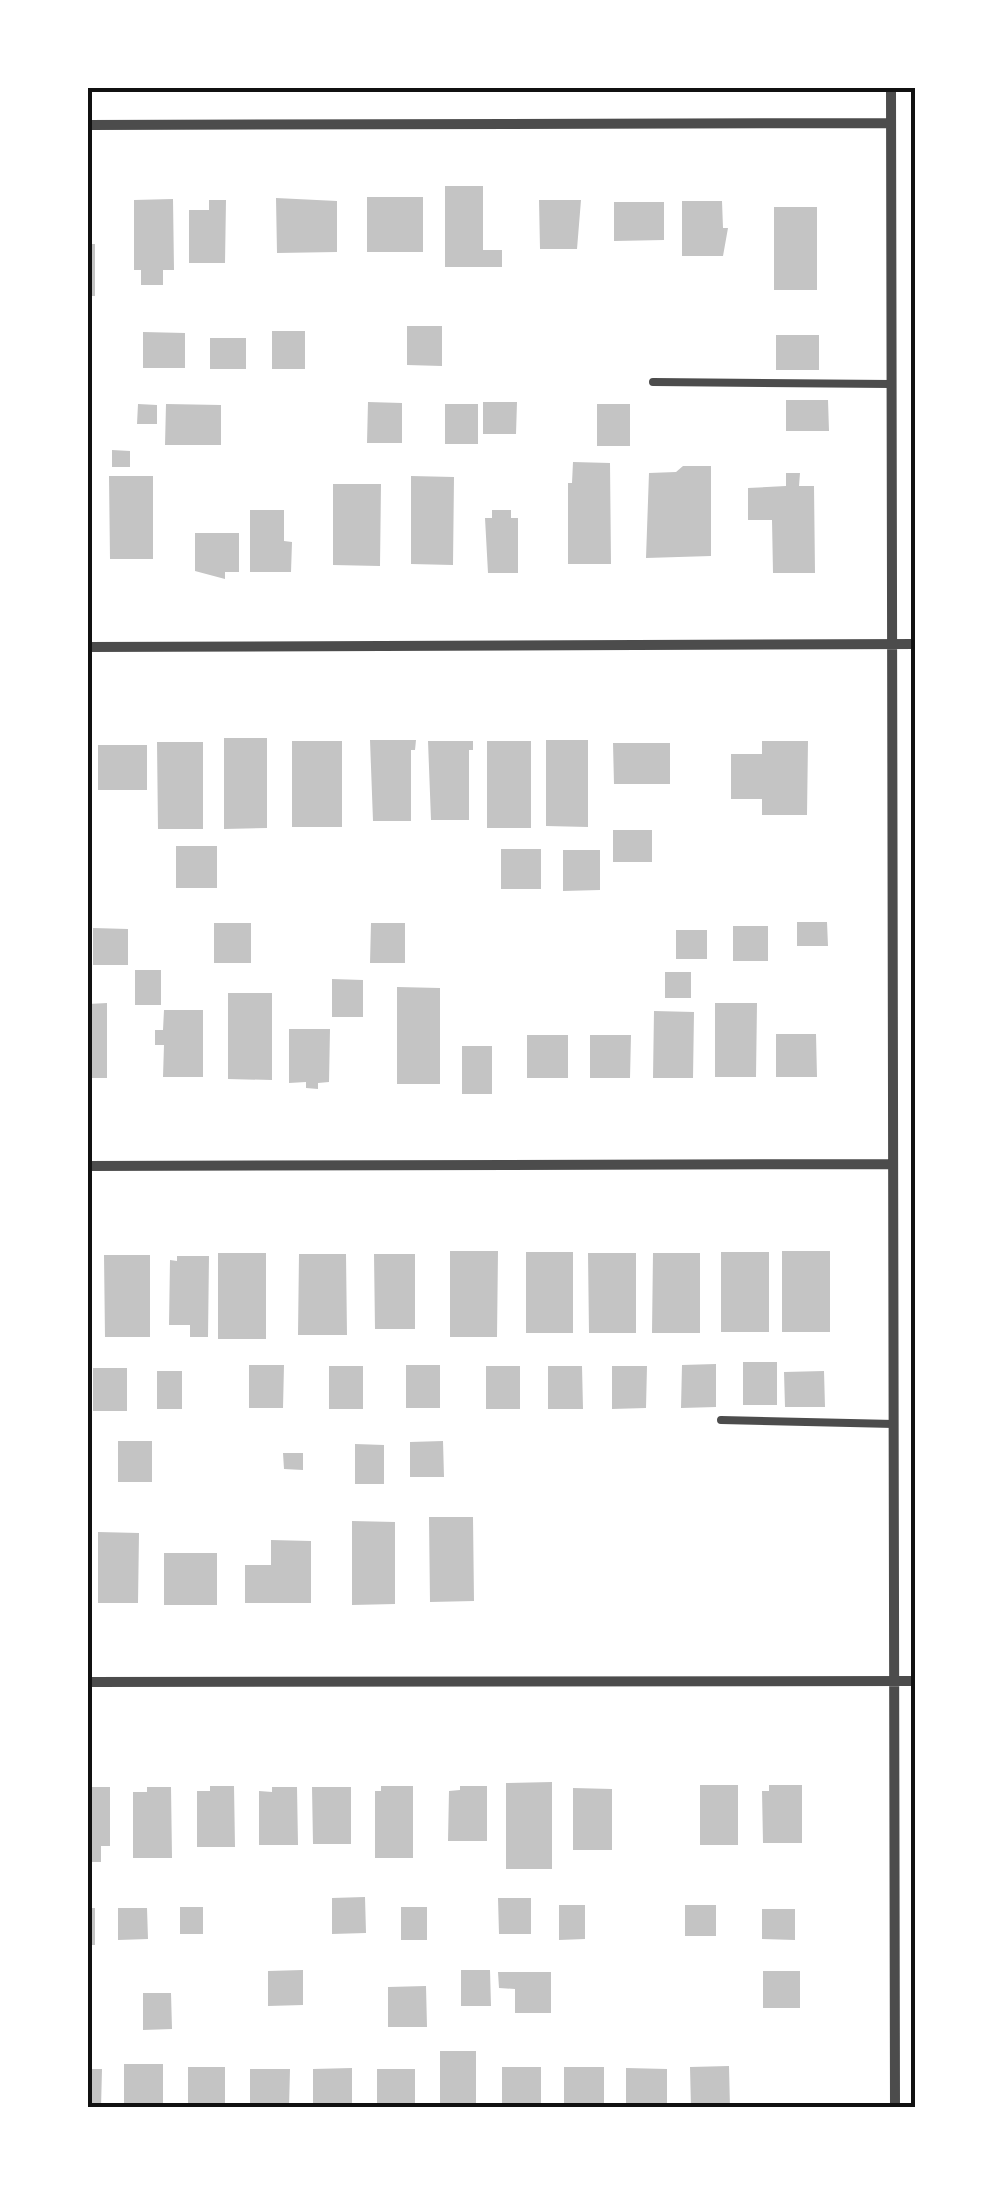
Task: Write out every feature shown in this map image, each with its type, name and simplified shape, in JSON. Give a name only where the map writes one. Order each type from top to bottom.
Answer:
[{"type":"street","points":[[890,88],[895,2108]]},
{"type":"street","points":[[88,125],[891,123]]},
{"type":"street","points":[[88,648],[916,644]]},
{"type":"street","points":[[88,1166],[893,1164]]},
{"type":"street","points":[[88,1682],[916,1681]]},
{"type":"lane","points":[[653,382],[891,384]]},
{"type":"lane","points":[[721,1420],[894,1424]]},
{"type":"building","points":[[445,186],[483,186],[483,250],[502,250],[502,267],[445,267]]},
{"type":"building","points":[[367,197],[423,197],[423,252],[367,252]]},
{"type":"building","points":[[276,198],[337,201],[337,252],[277,253]]},
{"type":"building","points":[[173,199],[174,270],[163,270],[163,285],[141,285],[141,270],[134,270],[134,200]]},
{"type":"building","points":[[209,200],[226,200],[225,263],[189,263],[189,210],[209,210]]},
{"type":"building","points":[[539,200],[581,200],[577,249],[540,249]]},
{"type":"building","points":[[682,201],[722,201],[723,228],[728,228],[723,256],[682,256]]},
{"type":"building","points":[[614,202],[664,202],[664,240],[614,241]]},
{"type":"building","points":[[774,207],[817,207],[817,290],[774,290]]},
{"type":"building","points":[[88,244],[95,244],[95,296],[88,296]]},
{"type":"building","points":[[407,326],[442,326],[442,366],[407,365]]},
{"type":"building","points":[[272,331],[305,331],[305,369],[272,369]]},
{"type":"building","points":[[143,332],[185,333],[185,368],[143,368]]},
{"type":"building","points":[[776,335],[819,335],[819,370],[776,370]]},
{"type":"building","points":[[210,338],[246,338],[246,369],[210,369]]},
{"type":"building","points":[[786,400],[828,400],[829,431],[786,431]]},
{"type":"building","points":[[368,402],[402,403],[402,443],[367,443]]},
{"type":"building","points":[[483,402],[517,402],[516,434],[483,434]]},
{"type":"building","points":[[138,404],[157,405],[157,424],[137,424]]},
{"type":"building","points":[[166,404],[221,405],[221,445],[165,445]]},
{"type":"building","points":[[445,404],[478,404],[478,444],[445,444]]},
{"type":"building","points":[[597,404],[630,404],[630,446],[597,446]]},
{"type":"building","points":[[112,450],[130,451],[130,467],[112,467]]},
{"type":"building","points":[[573,462],[610,463],[611,564],[568,564],[568,483],[572,483]]},
{"type":"building","points":[[683,466],[711,466],[711,556],[646,558],[649,473],[676,472]]},
{"type":"building","points":[[786,473],[800,473],[799,486],[814,486],[815,573],[773,573],[772,520],[748,520],[748,488],[786,486]]},
{"type":"building","points":[[109,476],[153,476],[153,559],[110,559]]},
{"type":"building","points":[[411,476],[454,477],[453,565],[411,564]]},
{"type":"building","points":[[333,484],[381,484],[380,566],[333,565]]},
{"type":"building","points":[[250,510],[284,510],[284,541],[292,542],[291,572],[250,572]]},
{"type":"building","points":[[492,510],[511,510],[511,518],[518,518],[518,573],[488,573],[485,518],[492,518]]},
{"type":"building","points":[[195,533],[239,533],[239,572],[225,572],[225,579],[195,571]]},
{"type":"building","points":[[224,738],[267,738],[267,828],[224,829]]},
{"type":"building","points":[[370,740],[416,740],[415,750],[411,750],[411,821],[373,821]]},
{"type":"building","points":[[546,740],[588,740],[588,827],[546,826]]},
{"type":"building","points":[[292,741],[342,741],[342,827],[292,827]]},
{"type":"building","points":[[428,741],[473,741],[473,750],[469,750],[469,820],[431,820]]},
{"type":"building","points":[[487,741],[531,741],[531,828],[487,828]]},
{"type":"building","points":[[762,741],[808,741],[807,815],[762,815],[762,799],[731,799],[731,754],[762,754]]},
{"type":"building","points":[[157,742],[203,742],[203,829],[158,829]]},
{"type":"building","points":[[613,743],[670,743],[670,784],[614,784]]},
{"type":"building","points":[[98,745],[147,745],[147,790],[98,790]]},
{"type":"building","points":[[613,830],[652,830],[652,862],[613,862]]},
{"type":"building","points":[[176,846],[217,846],[217,888],[176,888]]},
{"type":"building","points":[[501,849],[541,849],[541,889],[501,889]]},
{"type":"building","points":[[563,850],[600,850],[600,890],[563,891]]},
{"type":"building","points":[[797,922],[827,922],[828,946],[797,946]]},
{"type":"building","points":[[214,923],[251,923],[251,963],[214,963]]},
{"type":"building","points":[[371,923],[405,923],[405,963],[370,963]]},
{"type":"building","points":[[733,926],[768,926],[768,961],[733,961]]},
{"type":"building","points":[[93,928],[128,929],[128,965],[93,965]]},
{"type":"building","points":[[676,930],[707,930],[707,959],[676,959]]},
{"type":"building","points":[[135,970],[161,970],[161,1005],[135,1005]]},
{"type":"building","points":[[665,972],[691,972],[691,998],[665,998]]},
{"type":"building","points":[[332,979],[363,980],[363,1017],[332,1017]]},
{"type":"building","points":[[397,987],[440,988],[440,1084],[397,1084]]},
{"type":"building","points":[[228,993],[272,993],[272,1080],[228,1079]]},
{"type":"building","points":[[107,1003],[107,1078],[88,1078],[88,1004]]},
{"type":"building","points":[[715,1003],[757,1003],[756,1077],[715,1077]]},
{"type":"building","points":[[164,1010],[203,1010],[203,1077],[163,1077],[164,1045],[155,1045],[155,1030],[163,1030]]},
{"type":"building","points":[[654,1011],[694,1012],[693,1078],[653,1078]]},
{"type":"building","points":[[289,1029],[330,1029],[329,1082],[318,1083],[318,1089],[306,1088],[306,1082],[289,1083]]},
{"type":"building","points":[[776,1034],[816,1034],[817,1077],[776,1077]]},
{"type":"building","points":[[527,1035],[568,1035],[568,1078],[527,1078]]},
{"type":"building","points":[[590,1035],[631,1035],[630,1078],[590,1078]]},
{"type":"building","points":[[462,1046],[492,1046],[492,1094],[462,1094]]},
{"type":"building","points":[[450,1251],[498,1251],[497,1337],[450,1337]]},
{"type":"building","points":[[782,1251],[830,1251],[830,1332],[782,1332]]},
{"type":"building","points":[[526,1252],[573,1252],[573,1333],[526,1333]]},
{"type":"building","points":[[721,1252],[769,1252],[769,1332],[721,1332]]},
{"type":"building","points":[[218,1253],[266,1253],[266,1339],[218,1339]]},
{"type":"building","points":[[588,1253],[636,1253],[636,1333],[589,1333]]},
{"type":"building","points":[[653,1253],[700,1253],[700,1333],[652,1333]]},
{"type":"building","points":[[299,1254],[346,1254],[347,1335],[298,1335]]},
{"type":"building","points":[[374,1254],[415,1254],[415,1329],[375,1329]]},
{"type":"building","points":[[104,1255],[150,1255],[150,1337],[105,1337]]},
{"type":"building","points":[[177,1256],[209,1256],[208,1337],[190,1337],[190,1325],[169,1325],[170,1260],[177,1261]]},
{"type":"building","points":[[743,1362],[777,1362],[777,1405],[743,1405]]},
{"type":"building","points":[[716,1364],[716,1407],[681,1408],[682,1365]]},
{"type":"building","points":[[249,1365],[284,1365],[283,1408],[249,1408]]},
{"type":"building","points":[[406,1365],[440,1365],[440,1408],[406,1408]]},
{"type":"building","points":[[329,1366],[363,1366],[363,1409],[329,1409]]},
{"type":"building","points":[[486,1366],[520,1366],[520,1409],[486,1409]]},
{"type":"building","points":[[548,1366],[582,1366],[583,1409],[548,1409]]},
{"type":"building","points":[[612,1366],[647,1366],[646,1408],[612,1409]]},
{"type":"building","points":[[93,1368],[127,1368],[127,1411],[93,1411]]},
{"type":"building","points":[[157,1371],[182,1371],[182,1409],[157,1409]]},
{"type":"building","points":[[824,1371],[825,1407],[785,1407],[784,1372]]},
{"type":"building","points":[[118,1441],[152,1441],[152,1482],[118,1482]]},
{"type":"building","points":[[443,1441],[444,1477],[410,1477],[410,1442]]},
{"type":"building","points":[[355,1444],[384,1445],[384,1484],[355,1484]]},
{"type":"building","points":[[283,1453],[303,1453],[303,1470],[284,1469]]},
{"type":"building","points":[[429,1517],[473,1517],[474,1601],[430,1602]]},
{"type":"building","points":[[352,1521],[395,1522],[395,1604],[352,1605]]},
{"type":"building","points":[[98,1532],[139,1533],[138,1603],[98,1603]]},
{"type":"building","points":[[271,1540],[311,1541],[311,1603],[245,1603],[245,1565],[271,1565]]},
{"type":"building","points":[[164,1553],[217,1553],[217,1605],[164,1605]]},
{"type":"building","points":[[552,1782],[552,1869],[506,1869],[506,1783]]},
{"type":"building","points":[[700,1785],[738,1785],[738,1845],[700,1845]]},
{"type":"building","points":[[769,1785],[802,1785],[802,1843],[763,1843],[762,1791],[769,1791]]},
{"type":"building","points":[[210,1786],[234,1786],[235,1847],[197,1847],[197,1791],[210,1791]]},
{"type":"building","points":[[381,1786],[413,1786],[413,1858],[375,1858],[375,1791],[381,1791]]},
{"type":"building","points":[[460,1786],[487,1786],[487,1841],[448,1841],[449,1791],[460,1790]]},
{"type":"building","points":[[88,1787],[110,1787],[110,1846],[101,1846],[101,1862],[88,1862]]},
{"type":"building","points":[[147,1787],[171,1787],[172,1858],[133,1858],[133,1792],[147,1792]]},
{"type":"building","points":[[272,1787],[297,1787],[298,1845],[259,1845],[259,1791],[272,1792]]},
{"type":"building","points":[[312,1787],[351,1787],[351,1844],[313,1844]]},
{"type":"building","points":[[573,1788],[612,1789],[612,1850],[573,1850]]},
{"type":"building","points":[[365,1897],[366,1933],[332,1934],[332,1898]]},
{"type":"building","points":[[498,1898],[531,1898],[531,1934],[499,1934]]},
{"type":"building","points":[[559,1905],[585,1905],[585,1939],[559,1940]]},
{"type":"building","points":[[685,1905],[716,1905],[716,1936],[685,1936]]},
{"type":"building","points":[[180,1907],[203,1907],[203,1934],[180,1934]]},
{"type":"building","points":[[401,1907],[427,1907],[427,1940],[401,1940]]},
{"type":"building","points":[[88,1908],[95,1908],[95,1945],[88,1945]]},
{"type":"building","points":[[118,1908],[147,1908],[148,1939],[118,1940]]},
{"type":"building","points":[[762,1909],[795,1909],[795,1940],[762,1939]]},
{"type":"building","points":[[303,1970],[303,2005],[268,2006],[268,1971]]},
{"type":"building","points":[[461,1970],[490,1970],[491,2006],[461,2006]]},
{"type":"building","points":[[763,1971],[800,1971],[800,2008],[763,2008]]},
{"type":"building","points":[[498,1972],[551,1972],[551,2013],[515,2013],[515,1989],[499,1988]]},
{"type":"building","points":[[426,1986],[427,2027],[388,2027],[388,1987]]},
{"type":"building","points":[[143,1993],[171,1993],[172,2029],[143,2030]]},
{"type":"building","points":[[440,2051],[476,2051],[476,2108],[440,2108]]},
{"type":"building","points":[[124,2064],[163,2064],[163,2108],[124,2108]]},
{"type":"building","points":[[729,2066],[730,2108],[691,2108],[690,2067]]},
{"type":"building","points":[[188,2067],[225,2067],[225,2108],[188,2108]]},
{"type":"building","points":[[502,2067],[541,2067],[541,2108],[502,2108]]},
{"type":"building","points":[[564,2067],[604,2067],[604,2108],[564,2108]]},
{"type":"building","points":[[352,2068],[352,2108],[313,2108],[313,2069]]},
{"type":"building","points":[[626,2068],[667,2069],[667,2108],[626,2108]]},
{"type":"building","points":[[88,2069],[102,2069],[101,2108],[88,2108]]},
{"type":"building","points":[[250,2069],[290,2069],[289,2108],[250,2108]]},
{"type":"building","points":[[377,2069],[415,2069],[415,2108],[377,2108]]}]
